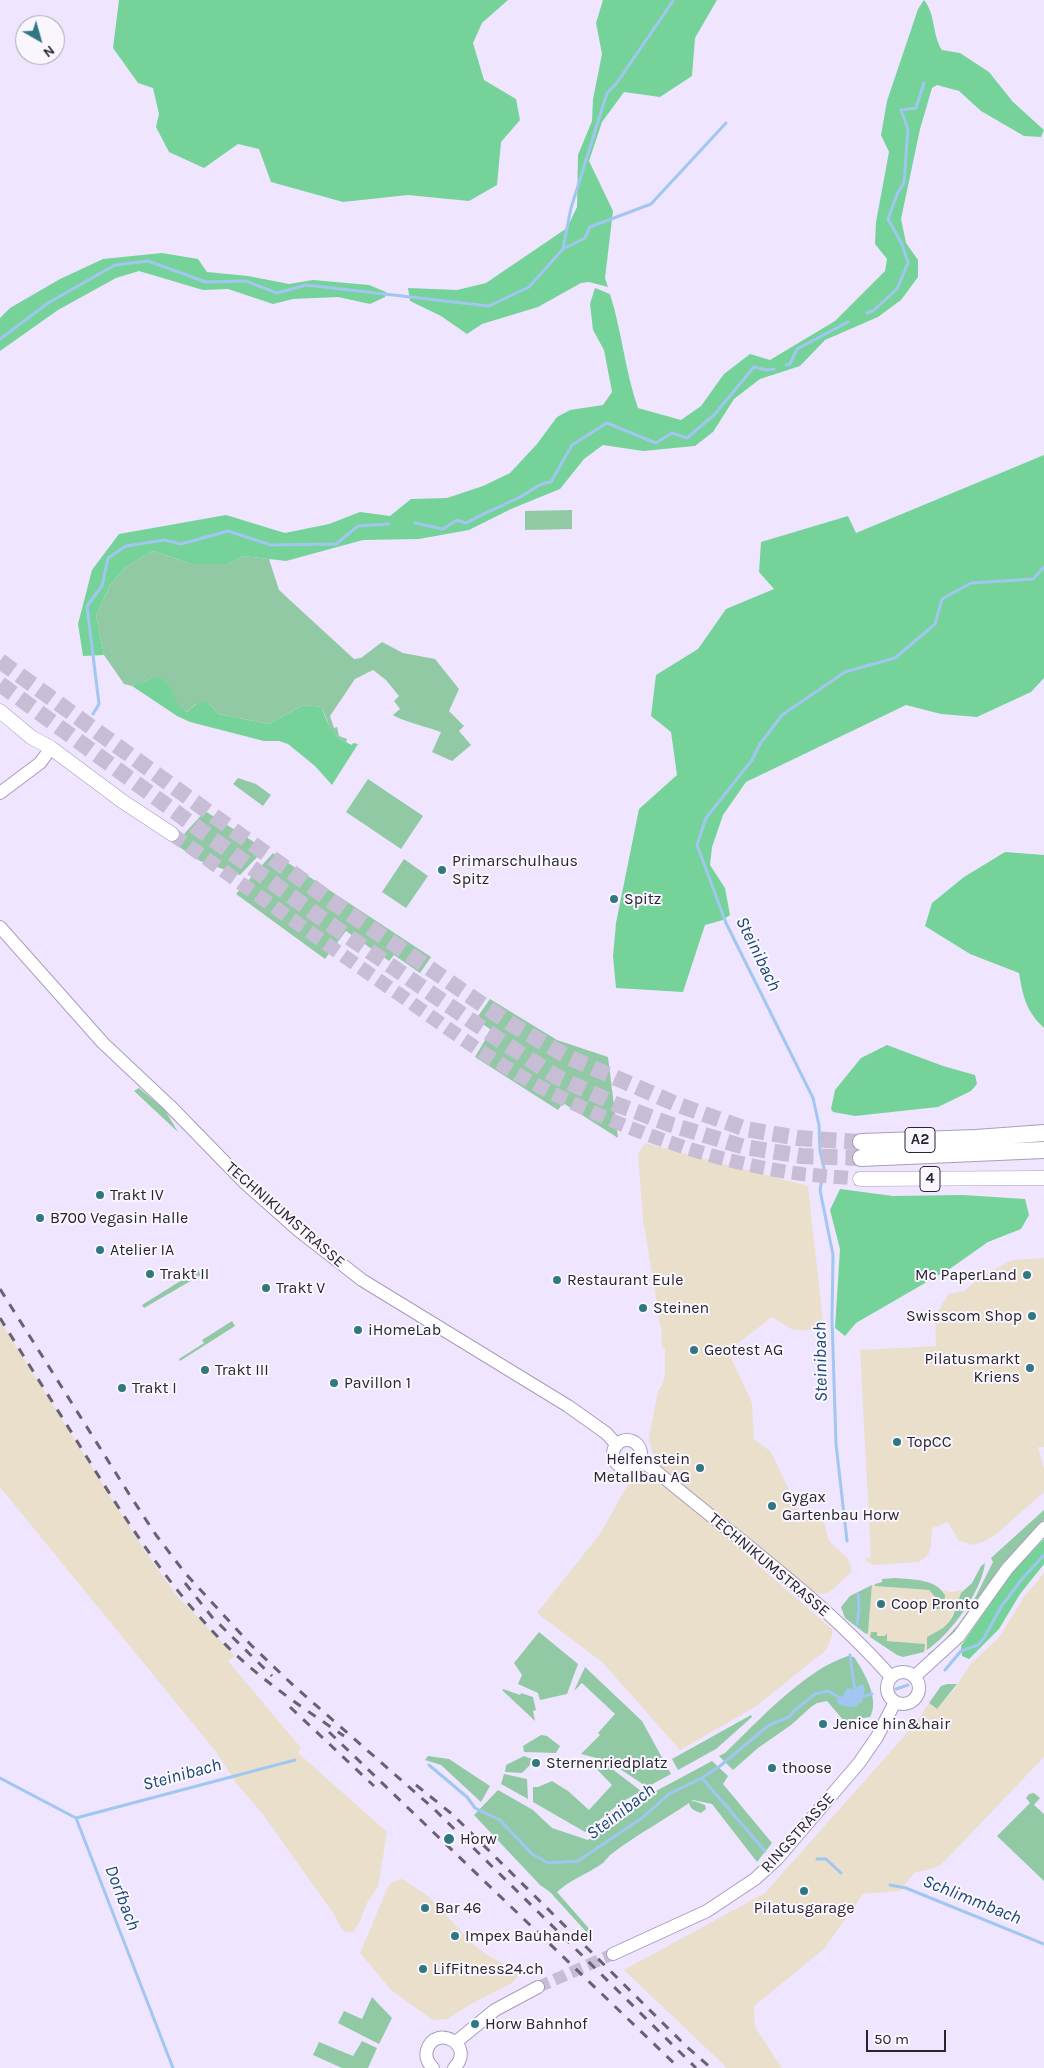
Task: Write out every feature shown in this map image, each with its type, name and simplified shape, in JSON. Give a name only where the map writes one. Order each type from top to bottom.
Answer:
[{"type":"highway","name":"A2","points":[[861,1142],[976,1138],[1044,1133]]},
{"type":"highway","name":"A2","points":[[861,1158],[1044,1150]]},
{"type":"main road","points":[[0,706],[36,731],[52,748],[122,801],[172,834]]},
{"type":"main road","points":[[0,711],[30,737],[52,748]]},
{"type":"main road","name":"4","points":[[860,1178],[1044,1178]]},
{"type":"street","points":[[0,793],[40,762],[52,748]]},
{"type":"street","name":"TECHNIKUMSTRASSE","points":[[0,928],[103,1043],[170,1106],[245,1183],[298,1230],[362,1280],[568,1406],[606,1433],[617,1444]]},
{"type":"street","points":[[629,1440],[637,1444],[641,1452],[639,1460],[630,1467],[618,1464],[614,1452],[617,1444],[629,1440]]},
{"type":"street","name":"TECHNIKUMSTRASSE","points":[[639,1460],[656,1471],[789,1580],[856,1639],[891,1677]]},
{"type":"street","points":[[914,1677],[960,1636],[1002,1575],[1044,1528]]},
{"type":"street","points":[[904,1672],[914,1677],[919,1687],[915,1699],[906,1704],[894,1702],[887,1692],[887,1684],[891,1677],[897,1673],[904,1672]]},
{"type":"street","name":"RINGSTRASSE","points":[[613,1954],[707,1911],[755,1879],[777,1859],[862,1759],[877,1738],[894,1702]]},
{"type":"street","points":[[456,2042],[495,2010],[538,1988]]},
{"type":"street","points":[[431,2067],[427,2051],[432,2042],[442,2037],[456,2042],[461,2054],[458,2064],[454,2068]]},
{"type":"shaded area","points":[[645,1143],[808,1186],[824,1330],[793,1330],[772,1317],[728,1351],[752,1403],[754,1439],[771,1452],[803,1517],[823,1518],[829,1541],[847,1558],[851,1566],[851,1572],[833,1589],[827,1593],[820,1594],[814,1592],[762,1550],[754,1562],[832,1629],[832,1636],[826,1650],[755,1707],[680,1750],[602,1662],[537,1613],[600,1534],[630,1481],[638,1476],[650,1480],[662,1462],[652,1452],[649,1438],[658,1391],[662,1386],[665,1374],[665,1348],[662,1348],[661,1329],[643,1219],[638,1154]]},
{"type":"shaded area","points":[[1044,1258],[1044,1447],[1038,1447],[1044,1469],[1044,1492],[994,1536],[985,1541],[973,1545],[958,1540],[948,1522],[932,1528],[929,1553],[918,1562],[874,1565],[868,1562],[865,1559],[871,1557],[860,1350],[936,1346],[935,1317],[948,1294],[964,1291],[982,1276],[1012,1260]]},
{"type":"shaded area","points":[[0,1321],[141,1545],[176,1595],[235,1656],[228,1661],[301,1748],[298,1753],[387,1832],[378,1887],[367,1903],[360,1921],[353,1932],[346,1932],[341,1928],[334,1914],[265,1817],[237,1784],[217,1753],[0,1487]]},
{"type":"shaded area","points":[[1044,1573],[1044,1757],[941,1865],[915,1872],[900,1891],[863,1894],[824,1949],[754,2006],[755,2027],[782,2068],[727,2068],[624,1970],[765,1893],[915,1724],[929,1703],[936,1709],[954,1690],[971,1663],[998,1639],[1024,1597]]},
{"type":"shaded area","points":[[875,1584],[875,1586],[929,1590],[944,1609],[945,1601],[942,1590],[951,1592],[963,1590],[949,1622],[943,1628],[927,1637],[927,1650],[924,1652],[925,1644],[886,1641],[887,1634],[885,1636],[877,1636],[871,1632],[870,1637],[866,1634],[868,1633],[872,1585]]},
{"type":"shaded area","points":[[402,1879],[428,1896],[473,1944],[487,1955],[519,1972],[512,1983],[447,2019],[433,2020],[392,1991],[360,1953],[388,1887],[392,1882]]},
{"type":"green space","points":[[119,0],[508,0],[482,23],[473,43],[484,80],[516,99],[520,120],[501,142],[497,185],[469,201],[408,195],[343,202],[271,182],[259,149],[238,144],[204,168],[169,152],[156,127],[159,114],[153,88],[138,83],[113,48]]},
{"type":"green space","points":[[603,0],[717,0],[695,38],[692,76],[660,97],[624,92],[602,122],[589,161],[613,211],[605,278],[608,287],[589,282],[581,283],[538,307],[482,324],[467,334],[441,316],[410,301],[408,288],[457,290],[486,283],[567,228],[577,207],[578,155],[592,121],[593,99],[602,54],[596,23]]},
{"type":"green space","points":[[924,0],[928,6],[942,50],[960,53],[989,72],[1013,102],[1044,130],[1041,137],[1024,136],[981,111],[959,91],[937,85],[932,88],[920,129],[901,219],[906,243],[918,260],[918,277],[901,300],[878,317],[825,340],[800,366],[760,379],[734,399],[713,432],[695,446],[643,451],[603,445],[584,459],[560,489],[511,509],[469,530],[419,539],[363,540],[286,561],[243,556],[228,564],[191,564],[153,551],[126,567],[110,585],[96,616],[104,655],[83,656],[78,624],[92,570],[119,534],[226,515],[285,533],[329,524],[360,512],[390,516],[411,499],[447,498],[483,486],[510,473],[537,444],[557,417],[570,410],[603,405],[612,392],[604,350],[593,330],[590,304],[595,288],[610,294],[638,408],[681,420],[701,406],[724,374],[750,354],[770,360],[835,321],[885,271],[887,259],[875,244],[876,222],[889,152],[881,135],[887,101],[918,9]]},
{"type":"green space","points":[[162,253],[198,259],[207,272],[248,276],[289,284],[313,280],[369,285],[386,292],[385,297],[370,304],[338,297],[293,299],[273,304],[228,289],[203,290],[139,271],[116,278],[58,310],[0,351],[0,318],[10,308],[60,279],[103,259]]},
{"type":"green space","points":[[1044,455],[1044,678],[1031,692],[977,717],[941,714],[906,705],[746,782],[723,815],[712,847],[710,865],[725,888],[730,915],[723,920],[705,925],[683,992],[616,988],[613,956],[616,923],[639,809],[677,775],[671,732],[651,716],[656,675],[698,649],[726,609],[774,589],[759,572],[761,542],[848,516],[856,533]]},
{"type":"green space","points":[[572,510],[572,529],[525,530],[525,511]]},
{"type":"green space","points":[[153,551],[191,564],[228,564],[243,556],[269,559],[279,590],[354,659],[361,658],[382,642],[403,653],[435,659],[459,689],[449,711],[464,726],[459,731],[471,745],[452,761],[432,752],[441,732],[408,722],[393,715],[400,709],[394,701],[399,696],[386,680],[373,670],[355,679],[330,716],[334,728],[337,727],[339,736],[347,739],[346,743],[331,731],[322,707],[303,705],[269,724],[219,714],[208,703],[196,704],[187,712],[178,707],[153,677],[132,686],[124,684],[104,655],[96,616],[110,585],[126,567]]},
{"type":"green space","points":[[153,677],[166,681],[181,708],[187,712],[200,701],[208,703],[219,714],[269,724],[303,705],[322,707],[326,720],[336,735],[352,745],[353,743],[358,744],[332,785],[315,766],[288,744],[279,741],[264,741],[190,722],[177,716],[132,686]]},
{"type":"green space","points":[[238,778],[256,784],[271,795],[263,806],[233,784]]},
{"type":"green space","points":[[368,779],[423,816],[401,849],[346,812]]},
{"type":"green space","points":[[205,811],[265,849],[240,875],[200,861],[175,844]]},
{"type":"green space","points":[[1005,852],[1044,855],[1044,1028],[1033,1016],[1026,1003],[1019,973],[970,954],[925,926],[932,903],[964,877]]},
{"type":"green space","points":[[273,853],[431,957],[420,973],[394,955],[389,961],[346,931],[325,959],[236,894]]},
{"type":"green space","points":[[404,859],[428,876],[406,908],[382,892]]},
{"type":"green space","points":[[490,999],[557,1040],[608,1057],[618,1138],[563,1103],[558,1110],[475,1057],[491,1030],[476,1019]]},
{"type":"green space","points":[[887,1045],[943,1066],[975,1075],[977,1084],[971,1091],[938,1107],[855,1116],[833,1112],[831,1109],[835,1090],[861,1058]]},
{"type":"green space","points":[[139,1088],[165,1110],[178,1132],[134,1091]]},
{"type":"green space","points":[[840,1189],[893,1196],[963,1195],[1025,1199],[1029,1215],[1021,1229],[988,1242],[951,1268],[856,1323],[845,1336],[835,1328],[840,1249],[830,1210]]},
{"type":"green space","points":[[198,1270],[201,1275],[144,1308],[142,1305]]},
{"type":"green space","points":[[232,1321],[235,1326],[180,1361],[179,1359],[204,1343],[202,1340]]},
{"type":"green space","points":[[1044,1510],[1044,1520],[1003,1563],[955,1633],[928,1656],[958,1625],[970,1608],[993,1562],[991,1558]]},
{"type":"green space","points":[[1044,1539],[1044,1564],[1020,1594],[999,1629],[969,1659],[962,1656],[961,1646],[1011,1574]]},
{"type":"green space","points":[[985,1563],[978,1586],[964,1611],[945,1634],[927,1650],[927,1637],[943,1628],[949,1622],[961,1593],[972,1583],[981,1566]]},
{"type":"green space","points":[[895,1578],[923,1581],[936,1585],[945,1595],[944,1609],[936,1609],[937,1599],[929,1590],[875,1586],[875,1584],[882,1582],[882,1579]]},
{"type":"green space","points":[[872,1585],[868,1633],[866,1634],[845,1618],[841,1607],[850,1596]]},
{"type":"green space","points":[[539,1632],[578,1664],[567,1694],[540,1700],[538,1693],[518,1684],[522,1675],[514,1663]]},
{"type":"green space","points":[[871,1632],[877,1632],[877,1636],[885,1636],[887,1633],[887,1641],[925,1644],[924,1652],[903,1657],[897,1655],[870,1637]]},
{"type":"green space","points":[[848,1656],[854,1657],[870,1686],[873,1710],[870,1717],[844,1721],[827,1701],[817,1703],[791,1725],[758,1748],[733,1770],[719,1756],[725,1753],[799,1684],[816,1672]]},
{"type":"green space","points":[[585,1667],[642,1721],[671,1774],[647,1787],[608,1761],[581,1754],[600,1735],[598,1733],[615,1714],[582,1683],[574,1691]]},
{"type":"green space","points":[[957,1684],[937,1709],[929,1703],[941,1686]]},
{"type":"green space","points":[[502,1690],[533,1697],[536,1710],[533,1711],[535,1721]]},
{"type":"green space","points":[[751,1715],[752,1717],[716,1749],[678,1770],[672,1759]]},
{"type":"green space","points":[[541,1735],[547,1736],[560,1746],[556,1753],[524,1752],[523,1746]]},
{"type":"green space","points":[[428,1756],[449,1759],[490,1786],[481,1802],[441,1765],[425,1760]]},
{"type":"green space","points":[[524,1756],[532,1759],[533,1762],[522,1773],[505,1772],[506,1765]]},
{"type":"green space","points":[[589,1761],[607,1765],[641,1791],[620,1803],[585,1832],[533,1802],[533,1787],[538,1787],[552,1781],[568,1791],[589,1810],[612,1785]]},
{"type":"green space","points":[[712,1761],[728,1776],[723,1784],[772,1843],[757,1862],[712,1804],[693,1800],[691,1802],[694,1801],[705,1805],[706,1809],[701,1813],[695,1811],[689,1803],[632,1839],[612,1853],[603,1863],[557,1892],[592,1932],[589,1935],[550,1892],[540,1885],[474,1815],[498,1790],[533,1810],[552,1828],[588,1840],[643,1798]]},
{"type":"green space","points":[[504,1774],[527,1779],[528,1799],[501,1784]]},
{"type":"green space","points":[[1034,1793],[1040,1798],[1034,1805],[1044,1814],[1044,1881],[997,1836],[1030,1803],[1026,1798],[1029,1794]]},
{"type":"green space","points":[[372,1997],[392,2018],[379,2044],[338,2023],[344,2011],[362,2019]]},
{"type":"green space","points":[[362,2041],[377,2048],[368,2068],[342,2068],[313,2055],[319,2042],[353,2056]]},
{"type":"water","points":[[862,1684],[865,1688],[862,1702],[854,1707],[839,1705],[836,1700],[842,1697],[847,1688],[853,1689]]},
{"type":"waterway","points":[[563,248],[571,208],[607,93],[616,84],[673,1]]},
{"type":"waterway","points":[[867,313],[873,311],[897,289],[908,263],[902,244],[888,219],[898,192],[904,183],[908,129],[901,110],[916,108],[924,83]]},
{"type":"waterway","points":[[0,339],[48,303],[115,265],[148,261],[206,282],[246,281],[277,293],[306,285],[489,306],[529,287],[563,249],[585,238],[590,227],[651,204],[726,123]]},
{"type":"waterway","points":[[786,365],[790,364],[797,349],[848,322]]},
{"type":"waterway","points":[[415,523],[443,529],[457,520],[466,523],[520,497],[541,484],[551,482],[572,445],[607,423],[656,443],[672,433],[687,438],[714,415],[754,367],[767,370],[774,369]]},
{"type":"waterway","points":[[93,714],[99,704],[87,606],[102,586],[108,558],[126,546],[164,540],[181,544],[228,531],[271,545],[336,544],[358,526],[389,524]]},
{"type":"waterway","name":"Steinibach","points":[[847,1541],[836,1444],[832,1319],[833,1255],[820,1190],[824,1168],[820,1151],[819,1125],[813,1098],[726,923],[697,845],[706,818],[752,760],[760,744],[782,715],[845,672],[895,658],[935,624],[942,599],[971,583],[1033,579],[1044,567]]},
{"type":"waterway","points":[[945,1670],[961,1651],[978,1645],[984,1638],[1001,1607],[1022,1579],[1044,1555]]},
{"type":"waterway","name":"Steinibach","points":[[857,1624],[858,1594]]},
{"type":"waterway","name":"Steinibach","points":[[850,1655],[855,1691]]},
{"type":"waterway","points":[[896,1689],[908,1685]]},
{"type":"waterway","name":"Steinibach","points":[[429,1765],[467,1797],[475,1808],[500,1820],[532,1854],[548,1863],[578,1861],[642,1818],[669,1794],[702,1778],[720,1766],[769,1725],[789,1717],[815,1694],[828,1691],[842,1699]]},
{"type":"waterway","points":[[864,1696],[872,1694]]},
{"type":"waterway","name":"Steinibach","points":[[76,1818],[295,1760]]},
{"type":"waterway","name":"Dorfbach","points":[[0,1778],[76,1818],[173,2068]]},
{"type":"waterway","points":[[702,1778],[765,1851]]},
{"type":"waterway","points":[[817,1859],[826,1859],[841,1873]]},
{"type":"waterway","name":"Schlimmbach","points":[[890,1885],[906,1888],[1044,1944]]},
{"type":"tunnel","points":[[0,661],[334,903],[511,1024],[568,1057],[676,1104],[746,1129],[798,1138],[861,1142]]},
{"type":"tunnel","points":[[0,684],[321,918],[557,1077],[618,1105],[672,1125],[744,1147],[801,1156],[861,1158]]},
{"type":"tunnel","points":[[172,834],[495,1061],[552,1093],[611,1120],[705,1154],[769,1169],[860,1179]]},
{"type":"tunnel","points":[[538,1987],[613,1954]]},
{"type":"railway","points":[[0,1289],[129,1494],[156,1535],[185,1573],[251,1645],[294,1686],[433,1808],[696,2068]]},
{"type":"railway","points":[[0,1318],[120,1510],[154,1560],[192,1608],[233,1652],[259,1675],[344,1736]]},
{"type":"railway","points":[[185,1583],[212,1617],[272,1676]]},
{"type":"railway","points":[[290,1707],[374,1786]]},
{"type":"railway","points":[[329,1732],[679,2068]]},
{"type":"railway","points":[[416,1785],[452,1814],[687,2047],[711,2068]]},
{"type":"place","name":"Primarschulhaus Spitz","points":[[442,870]]},
{"type":"place","name":"Spitz","points":[[614,899]]},
{"type":"place","name":"Trakt IV","points":[[100,1195]]},
{"type":"place","name":"B700 Vegasin Halle","points":[[40,1218]]},
{"type":"place","name":"Atelier IA","points":[[100,1250]]},
{"type":"place","name":"Trakt II","points":[[150,1274]]},
{"type":"place","name":"Mc PaperLand","points":[[1027,1275]]},
{"type":"place","name":"Restaurant Eule","points":[[557,1280]]},
{"type":"place","name":"Trakt V","points":[[266,1288]]},
{"type":"place","name":"Steinen","points":[[643,1308]]},
{"type":"place","name":"Swisscom Shop","points":[[1032,1316]]},
{"type":"place","name":"iHomeLab","points":[[358,1330]]},
{"type":"place","name":"Geotest AG","points":[[694,1350]]},
{"type":"place","name":"Pilatusmarkt Kriens","points":[[1030,1368]]},
{"type":"place","name":"Trakt III","points":[[205,1370]]},
{"type":"place","name":"Pavillon 1","points":[[334,1383]]},
{"type":"place","name":"Trakt I","points":[[122,1388]]},
{"type":"place","name":"TopCC","points":[[897,1442]]},
{"type":"place","name":"Helfenstein Metallbau AG","points":[[700,1468]]},
{"type":"place","name":"Gygax Gartenbau Horw","points":[[772,1506]]},
{"type":"place","name":"Coop Pronto","points":[[881,1604]]},
{"type":"place","name":"Jenice hin&hair","points":[[823,1724]]},
{"type":"place","name":"Sternenriedplatz","points":[[536,1763]]},
{"type":"place","name":"thoose","points":[[772,1768]]},
{"type":"place","name":"Horw","points":[[449,1839]]},
{"type":"place","name":"Pilatusgarage","points":[[804,1891]]},
{"type":"place","name":"Bar 46","points":[[425,1908]]},
{"type":"place","name":"Impex Bauhandel","points":[[455,1936]]},
{"type":"place","name":"LifFitness24.ch","points":[[423,1969]]},
{"type":"place","name":"Horw Bahnhof","points":[[475,2024]]}]
